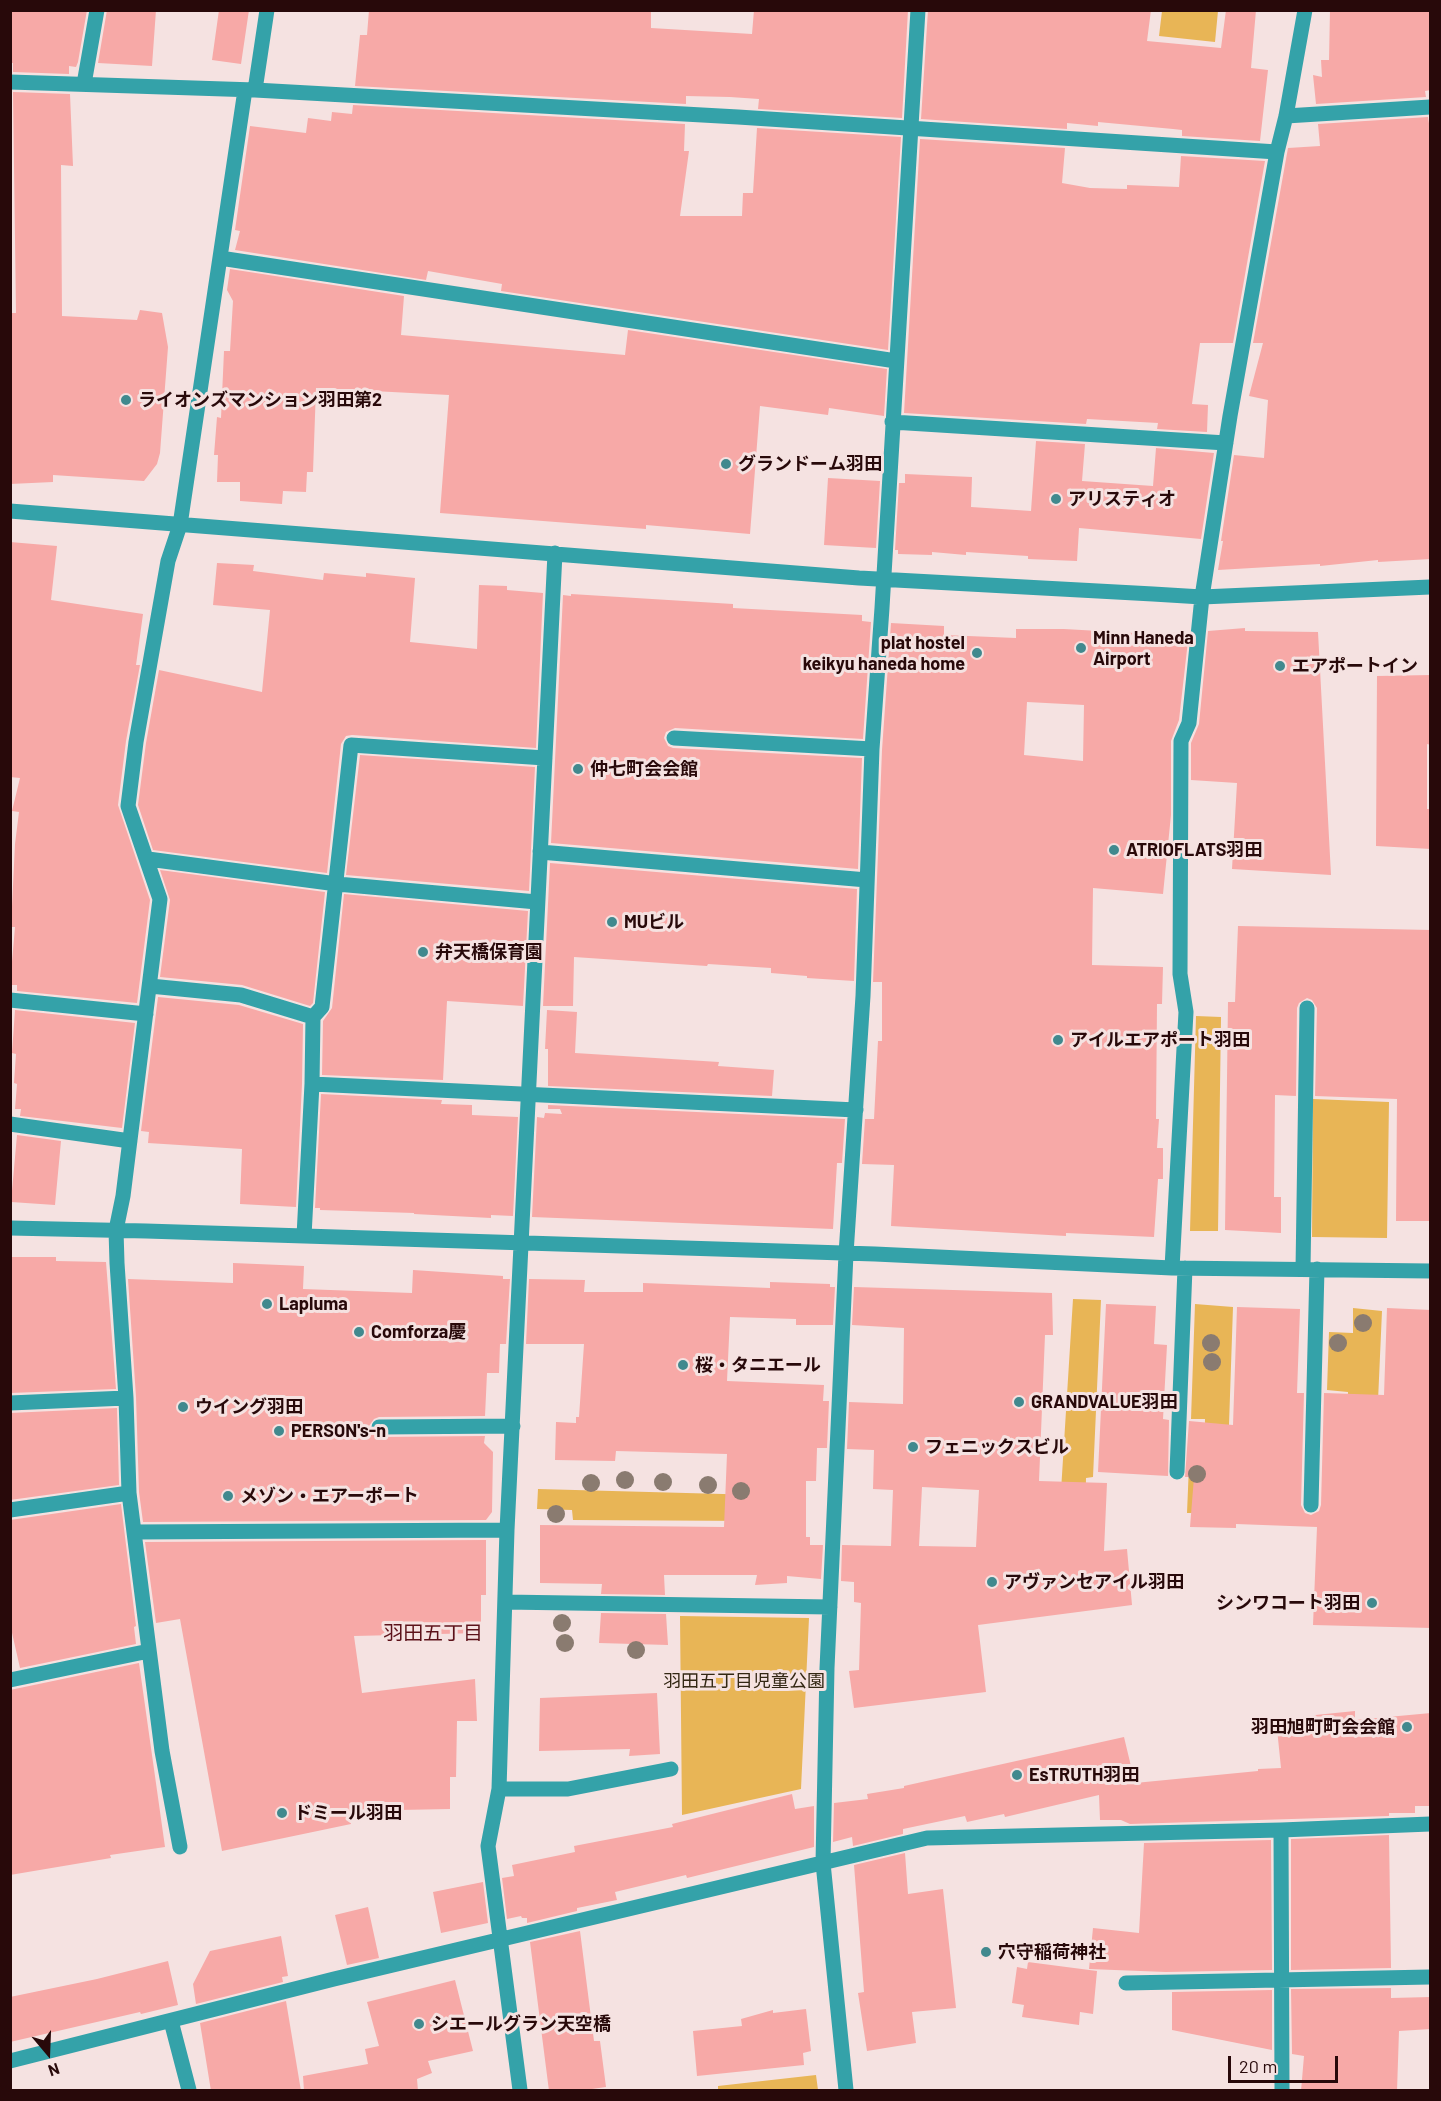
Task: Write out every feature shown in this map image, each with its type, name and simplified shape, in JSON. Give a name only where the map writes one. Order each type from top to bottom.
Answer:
[{"type":"street","points":[[84,84],[97,10]]},
{"type":"street","points":[[180,1847],[162,1751],[129,1493],[126,1398],[117,1263],[116,1230],[121,1209],[160,899],[128,806],[136,742],[168,561],[180,525],[220,258],[250,90],[267,10]]},
{"type":"street","points":[[846,2091],[823,1863],[830,1607],[846,1254],[863,996],[872,749],[918,10]]},
{"type":"street","points":[[1177,1472],[1178,1268],[1186,1012],[1180,974],[1181,741],[1189,723],[1202,597],[1226,443],[1277,152],[1286,116],[1305,10]]},
{"type":"street","points":[[10,82],[250,90],[738,117],[1277,152]]},
{"type":"street","points":[[1286,116],[1431,107]]},
{"type":"street","points":[[220,258],[896,362]]},
{"type":"street","points":[[892,422],[1226,443]]},
{"type":"street","points":[[10,511],[884,580],[1202,597],[1431,586]]},
{"type":"street","points":[[520,2091],[488,1846],[498,1789],[507,1530],[555,553]]},
{"type":"street","points":[[674,738],[872,749]]},
{"type":"street","points":[[304,1236],[313,1017],[322,1006],[351,745],[545,758]]},
{"type":"street","points":[[540,852],[867,880]]},
{"type":"street","points":[[148,859],[336,884],[537,902]]},
{"type":"street","points":[[150,986],[241,996],[313,1017]]},
{"type":"street","points":[[10,1000],[146,1014]]},
{"type":"street","points":[[1306,1008],[1311,1505]]},
{"type":"street","points":[[312,1084],[856,1110]]},
{"type":"street","points":[[10,1124],[130,1141]]},
{"type":"street","points":[[10,1228],[846,1254],[1178,1268],[1431,1271]]},
{"type":"street","points":[[10,1404],[126,1398]]},
{"type":"street","points":[[379,1427],[513,1426]]},
{"type":"street","points":[[10,1510],[129,1493]]},
{"type":"street","points":[[134,1532],[507,1530]]},
{"type":"street","points":[[505,1602],[830,1607]]},
{"type":"street","points":[[10,1680],[149,1651]]},
{"type":"street","points":[[498,1789],[568,1789],[671,1769]]},
{"type":"street","points":[[10,2061],[334,1978],[927,1838],[1281,1830],[1431,1824]]},
{"type":"street","points":[[1281,1830],[1282,2091]]},
{"type":"street","points":[[1126,1983],[1431,1977]]},
{"type":"street","points":[[171,2021],[189,2091]]},
{"type":"green space","points":[[1162,11],[1218,11],[1215,42],[1159,36]]},
{"type":"green space","points":[[1196,1016],[1221,1017],[1218,1231],[1190,1231]]},
{"type":"green space","points":[[1313,1099],[1389,1102],[1387,1238],[1312,1237]]},
{"type":"green space","points":[[1073,1299],[1101,1300],[1093,1477],[1086,1478],[1085,1524],[1059,1523]]},
{"type":"green space","points":[[1195,1304],[1233,1307],[1226,1513],[1187,1513],[1189,1465],[1204,1465],[1205,1419],[1191,1419]]},
{"type":"green space","points":[[1353,1308],[1382,1311],[1373,1513],[1343,1512],[1348,1392],[1327,1390],[1329,1332],[1353,1333]]},
{"type":"green space","points":[[538,1489],[760,1495],[757,1521],[573,1520],[572,1510],[537,1509]]},
{"type":"green space","name":"羽田五丁目児童公園","points":[[680,1616],[809,1618],[801,1789],[682,1815]]},
{"type":"green space","points":[[816,2075],[818,2090],[718,2090],[718,2086]]},
{"type":"building","points":[[10,10],[87,10],[76,67],[69,66],[69,74],[13,72],[13,63],[10,63]]},
{"type":"building","points":[[107,10],[156,10],[152,66],[98,63]]},
{"type":"building","points":[[219,10],[249,10],[241,64],[212,60]]},
{"type":"building","points":[[369,10],[651,10],[651,28],[752,34],[754,10],[908,10],[902,118],[758,109],[759,99],[730,97],[686,96],[686,104],[355,86],[360,35],[367,35]]},
{"type":"building","points":[[928,10],[1151,10],[1147,41],[1221,48],[1226,10],[1256,10],[1251,68],[1268,70],[1260,141],[1182,136],[1182,130],[1098,122],[1098,126],[1067,123],[1067,129],[921,119]]},
{"type":"building","points":[[1330,10],[1431,10],[1431,90],[1425,91],[1426,97],[1316,104],[1313,75],[1322,77],[1321,60],[1329,60]]},
{"type":"building","points":[[13,92],[70,94],[73,166],[61,165],[62,316],[137,320],[140,310],[162,313],[168,347],[160,453],[157,464],[144,481],[53,475],[53,482],[10,484],[10,313],[16,313]]},
{"type":"building","points":[[353,105],[685,124],[684,151],[689,151],[680,216],[742,216],[743,193],[753,193],[757,128],[901,137],[888,350],[501,291],[502,284],[428,271],[426,280],[235,250],[240,231],[235,230],[250,126],[306,133],[308,118],[331,121],[332,112],[352,114]]},
{"type":"building","points":[[1428,117],[1431,136],[1431,559],[1218,570],[1234,455],[1264,458],[1268,400],[1249,396],[1263,343],[1253,343],[1288,148],[1320,146],[1318,124]]},
{"type":"building","points":[[920,139],[1065,148],[1062,183],[1090,188],[1127,189],[1127,185],[1179,187],[1181,156],[1265,161],[1233,343],[1200,343],[1192,404],[1208,405],[1207,432],[1157,429],[1158,423],[1087,419],[1086,424],[904,413]]},
{"type":"building","points":[[230,269],[404,296],[401,335],[625,355],[628,330],[887,369],[884,416],[829,408],[828,415],[760,406],[750,534],[646,525],[646,529],[440,513],[449,395],[316,388],[313,472],[307,472],[306,492],[283,491],[282,504],[240,501],[240,482],[217,482],[218,455],[214,455],[217,417],[221,418],[224,351],[230,351],[233,301],[227,290]]},
{"type":"building","points":[[1036,441],[1085,444],[1082,481],[1153,486],[1156,448],[1214,453],[1201,539],[1079,528],[1077,561],[1028,559],[1028,556],[966,552],[966,555],[932,552],[932,555],[898,554],[898,550],[895,550],[899,483],[905,483],[905,474],[972,477],[971,507],[1031,511]]},
{"type":"building","points":[[828,478],[880,481],[876,548],[824,545]]},
{"type":"building","points":[[10,542],[57,546],[51,600],[143,614],[136,665],[140,665],[126,741],[118,805],[150,900],[137,1003],[17,991],[17,985],[10,985],[15,927],[11,927],[15,844],[19,812],[12,811],[20,778],[10,777]]},
{"type":"building","points":[[217,563],[254,565],[253,571],[323,580],[324,573],[366,577],[366,573],[415,578],[410,642],[477,649],[479,585],[507,586],[507,590],[543,593],[536,748],[346,736],[341,744],[327,873],[153,850],[138,805],[159,670],[262,692],[270,610],[213,605]]},
{"type":"building","points":[[571,594],[733,604],[733,608],[862,615],[862,621],[871,622],[863,739],[675,728],[666,732],[664,738],[668,746],[673,748],[862,758],[858,869],[551,843],[563,595],[571,596]]},
{"type":"building","points":[[891,623],[944,626],[944,635],[1016,638],[1016,629],[1064,629],[1170,635],[1170,633],[1189,632],[1179,720],[1171,741],[1171,815],[1163,894],[1093,888],[1092,965],[1163,967],[1162,1004],[1157,1004],[1156,1119],[1159,1119],[1157,1148],[1163,1148],[1163,1179],[1158,1179],[1154,1237],[1066,1233],[1066,1236],[891,1226],[894,1165],[862,1164],[865,1119],[874,1119],[878,1041],[882,1041],[882,982],[873,982],[882,750]],"holes":[[[1027,702],[1084,705],[1083,761],[1024,755]]]},
{"type":"building","points":[[1245,628],[1245,631],[1318,632],[1331,875],[1232,869],[1237,783],[1191,780],[1191,743],[1199,724],[1208,631]]},
{"type":"building","points":[[1431,675],[1431,745],[1427,744],[1427,809],[1431,809],[1431,849],[1376,846],[1377,676]]},
{"type":"building","points":[[360,755],[535,767],[529,891],[346,875]]},
{"type":"building","points":[[550,863],[857,889],[854,981],[771,973],[771,968],[574,957],[573,1006],[543,1006]]},
{"type":"building","points":[[160,870],[325,892],[313,1003],[310,1006],[242,985],[160,977],[170,900]]},
{"type":"building","points":[[344,894],[528,911],[523,1006],[447,1001],[443,1080],[322,1075],[323,1021],[332,1008]]},
{"type":"building","points":[[1238,926],[1431,930],[1431,1221],[1396,1221],[1397,1099],[1315,1096],[1317,1008],[1312,1000],[1307,998],[1299,1003],[1297,1008],[1296,1096],[1275,1095],[1274,1197],[1281,1197],[1281,1233],[1225,1230],[1228,1002],[1235,1002]]},
{"type":"building","points":[[158,997],[239,1005],[303,1024],[296,1207],[240,1204],[242,1149],[148,1143],[149,1132],[141,1131]]},
{"type":"building","points":[[15,1010],[135,1023],[122,1128],[20,1116],[21,1109],[15,1109],[16,1054],[12,1053]]},
{"type":"building","points":[[547,1010],[577,1012],[575,1053],[719,1062],[718,1066],[774,1070],[772,1096],[548,1086],[548,1049],[545,1049]]},
{"type":"building","points":[[321,1094],[442,1100],[441,1104],[472,1105],[472,1115],[518,1117],[513,1216],[491,1215],[491,1218],[315,1208]]},
{"type":"building","points":[[548,1105],[845,1119],[842,1163],[837,1163],[833,1229],[532,1217],[537,1117],[544,1118],[545,1113],[562,1114],[560,1109],[548,1109]]},
{"type":"building","points":[[17,1135],[61,1141],[55,1205],[11,1202]]},
{"type":"building","points":[[10,1257],[56,1257],[56,1261],[106,1262],[116,1389],[10,1393]]},
{"type":"building","points":[[233,1263],[304,1266],[303,1289],[412,1293],[413,1270],[503,1276],[503,1279],[510,1279],[506,1344],[500,1344],[499,1373],[487,1373],[485,1416],[379,1417],[374,1419],[369,1426],[371,1432],[379,1437],[485,1436],[484,1443],[493,1452],[492,1512],[486,1520],[143,1522],[139,1492],[136,1397],[128,1279],[233,1283]]},
{"type":"building","points":[[529,1279],[585,1280],[584,1292],[643,1292],[643,1283],[770,1288],[770,1282],[830,1284],[830,1287],[835,1287],[833,1325],[796,1325],[796,1319],[730,1317],[727,1381],[824,1385],[823,1401],[829,1401],[827,1448],[817,1448],[816,1481],[806,1481],[806,1537],[810,1537],[810,1545],[823,1545],[821,1579],[787,1576],[787,1583],[755,1585],[757,1575],[664,1575],[665,1595],[601,1594],[602,1584],[540,1583],[540,1525],[724,1527],[727,1454],[616,1451],[615,1461],[555,1460],[556,1422],[576,1423],[576,1417],[579,1417],[584,1344],[526,1344]]},
{"type":"building","points":[[854,1287],[1052,1293],[1053,1335],[1045,1335],[1039,1481],[1107,1483],[1104,1551],[1127,1549],[1132,1605],[978,1625],[986,1692],[854,1708],[849,1671],[859,1670],[861,1603],[854,1602],[854,1582],[841,1581],[842,1545],[891,1546],[893,1490],[873,1489],[874,1450],[847,1449],[849,1402],[903,1404],[904,1328],[852,1325]],"holes":[[[922,1487],[979,1490],[976,1547],[919,1546]]]},
{"type":"building","points":[[1106,1304],[1156,1306],[1154,1344],[1167,1345],[1163,1419],[1169,1420],[1168,1476],[1098,1472]]},
{"type":"building","points":[[1237,1307],[1300,1309],[1297,1393],[1304,1393],[1301,1505],[1305,1513],[1311,1515],[1319,1511],[1321,1505],[1324,1393],[1384,1395],[1387,1308],[1431,1310],[1431,1628],[1313,1625],[1317,1527],[1236,1524],[1236,1528],[1190,1527],[1194,1477],[1185,1477],[1189,1421],[1233,1425]]},
{"type":"building","points":[[117,1408],[119,1485],[10,1500],[10,1413]]},
{"type":"building","points":[[121,1504],[136,1626],[134,1627],[136,1644],[20,1668],[10,1624],[10,1520]]},
{"type":"building","points":[[486,1540],[486,1595],[481,1595],[481,1633],[354,1636],[362,1693],[475,1679],[477,1721],[457,1721],[456,1777],[450,1777],[450,1809],[348,1811],[351,1824],[222,1851],[180,1619],[156,1623],[145,1542]]},
{"type":"building","points":[[601,1613],[666,1614],[668,1645],[599,1643]]},
{"type":"building","points":[[139,1663],[165,1847],[110,1855],[111,1858],[10,1875],[10,1690]]},
{"type":"building","points":[[657,1693],[660,1754],[629,1756],[630,1749],[539,1751],[540,1698]]},
{"type":"building","points":[[1355,1711],[1355,1720],[1431,1713],[1431,1806],[1415,1806],[1415,1813],[1389,1813],[1389,1816],[1130,1824],[1121,1820],[1100,1820],[1099,1795],[1005,1817],[1004,1814],[967,1822],[965,1816],[903,1829],[903,1834],[853,1846],[852,1837],[833,1842],[834,1803],[868,1799],[867,1794],[904,1788],[904,1786],[1124,1737],[1135,1783],[1281,1768],[1276,1719]]},
{"type":"building","points":[[792,1794],[795,1809],[814,1806],[814,1847],[687,1878],[686,1875],[615,1892],[617,1900],[577,1908],[577,1911],[527,1923],[527,1918],[521,1916],[507,1919],[502,1878],[514,1876],[512,1865],[575,1852],[574,1846],[673,1827],[672,1824]]},
{"type":"building","points":[[1389,1835],[1391,1968],[1291,1970],[1291,1839]]},
{"type":"building","points":[[1271,1840],[1272,1970],[1166,1972],[1089,1969],[1093,1928],[1139,1933],[1144,1843]]},
{"type":"building","points":[[905,1853],[908,1894],[943,1889],[956,2008],[912,2012],[916,2043],[867,2051],[858,1993],[864,1992],[854,1865]]},
{"type":"building","points":[[483,1882],[488,1923],[441,1933],[433,1892]]},
{"type":"building","points":[[368,1907],[379,1958],[347,1965],[335,1915]]},
{"type":"building","points":[[580,1931],[594,2041],[600,2041],[606,2087],[578,2091],[549,2091],[530,1942]]},
{"type":"building","points":[[281,1936],[288,1976],[282,1977],[283,1982],[196,2004],[193,1984],[210,1951]]},
{"type":"building","points":[[168,1961],[178,2005],[10,2042],[10,1997]]},
{"type":"building","points":[[1028,1962],[1097,1971],[1093,2014],[1080,2012],[1079,2025],[1022,2017],[1024,2005],[1012,2003],[1017,1967],[1027,1969]]},
{"type":"building","name":"シエールグラン天空橋","points":[[455,1980],[473,2051],[428,2061],[432,2073],[417,2079],[418,2091],[304,2091],[303,2076],[368,2064],[365,2049],[379,2046],[367,2002]]},
{"type":"building","points":[[1391,1988],[1391,1998],[1431,1997],[1431,2029],[1399,2031],[1397,2091],[1301,2091],[1304,2056],[1292,2054],[1291,1989]]},
{"type":"building","points":[[1272,1990],[1272,2050],[1172,2030],[1172,1992]]},
{"type":"building","points":[[286,2001],[301,2091],[211,2091],[200,2023]]},
{"type":"building","points":[[806,2009],[811,2051],[803,2053],[804,2065],[697,2076],[693,2031],[742,2026],[741,2019],[773,2010],[773,2013]]},
{"type":"place","name":"ライオンズマンション羽田第2","points":[[126,400]]},
{"type":"place","name":"グランドーム羽田","points":[[726,464]]},
{"type":"place","name":"アリスティオ","points":[[1056,499]]},
{"type":"place","name":"Minn Haneda Airport","points":[[1081,648]]},
{"type":"place","name":"plat hostel keikyu haneda home","points":[[977,653]]},
{"type":"place","name":"エアポートイン","points":[[1280,666]]},
{"type":"place","name":"仲七町会会館","points":[[578,769]]},
{"type":"place","name":"ATRIOFLATS羽田","points":[[1114,850]]},
{"type":"place","name":"MUビル","points":[[612,922]]},
{"type":"place","name":"弁天橋保育園","points":[[423,952]]},
{"type":"place","name":"アイルエアポート羽田","points":[[1058,1040]]},
{"type":"place","name":"Lapluma","points":[[267,1304]]},
{"type":"place","name":"Comforza慶","points":[[359,1332]]},
{"type":"place","name":"桜・タニエール","points":[[683,1365]]},
{"type":"place","name":"GRANDVALUE羽田","points":[[1019,1402]]},
{"type":"place","name":"ウイング羽田","points":[[183,1407]]},
{"type":"place","name":"PERSON's-n","points":[[279,1431]]},
{"type":"place","name":"フェニックスビル","points":[[913,1447]]},
{"type":"place","name":"メゾン・エアーポート","points":[[228,1496]]},
{"type":"place","name":"アヴァンセアイル羽田","points":[[992,1582]]},
{"type":"place","name":"シンワコート羽田","points":[[1372,1603]]},
{"type":"place","name":"羽田旭町町会会館","points":[[1407,1727]]},
{"type":"place","name":"EsTRUTH羽田","points":[[1017,1775]]},
{"type":"place","name":"ドミール羽田","points":[[282,1813]]},
{"type":"place","name":"穴守稲荷神社","points":[[986,1952]]},
{"type":"place","name":"シエールグラン天空橋","points":[[419,2024]]},
{"type":"district","name":"羽田五丁目","points":[[433,1633]]}]
